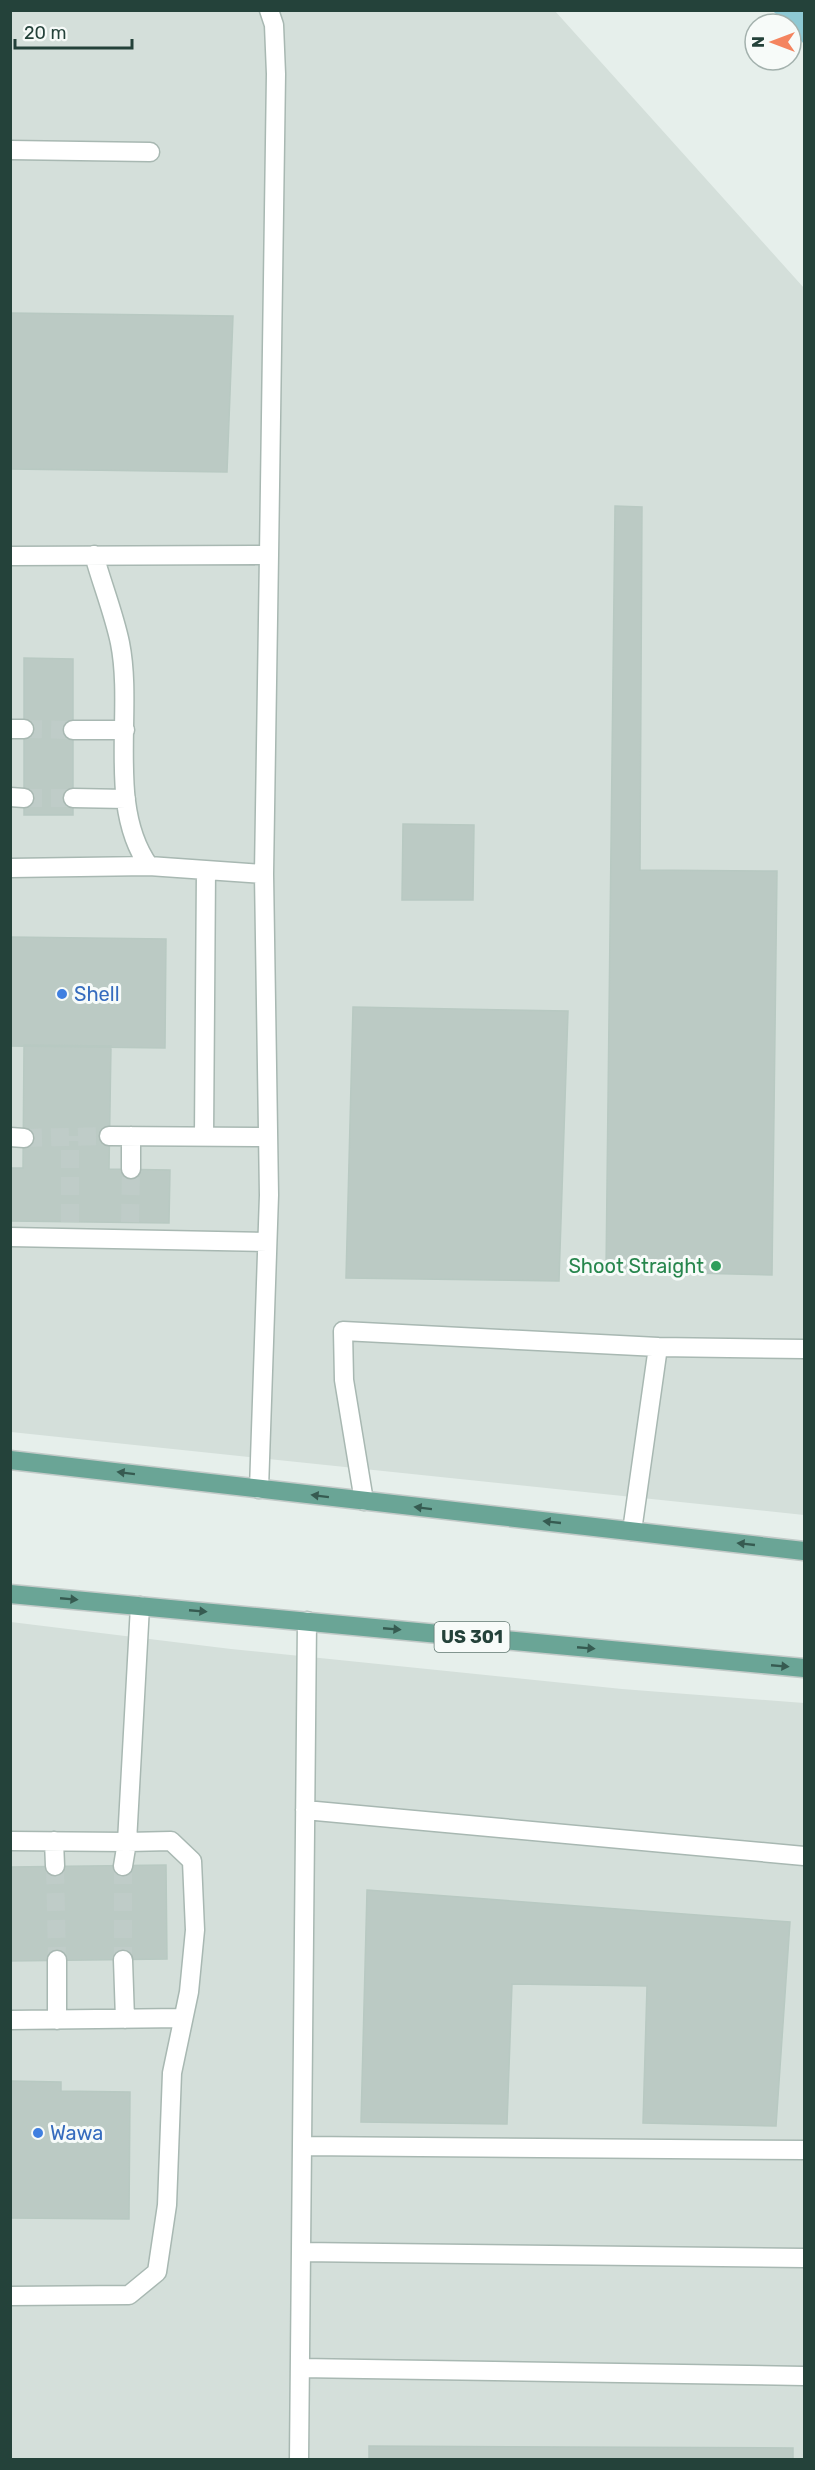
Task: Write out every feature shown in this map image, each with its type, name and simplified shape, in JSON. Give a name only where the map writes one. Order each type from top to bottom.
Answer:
[{"type":"main road","points":[[10,1460],[804,1551]]},
{"type":"main road","name":"US 301","points":[[10,1594],[804,1668]]},
{"type":"lane","points":[[259,1489],[267,1242],[268,1137],[264,874],[276,74],[274,25],[268,10]]},
{"type":"lane","points":[[10,150],[150,152]]},
{"type":"lane","points":[[94,555],[120,643],[126,730],[126,799],[139,852],[149,866]]},
{"type":"lane","points":[[10,556],[269,555]]},
{"type":"lane","points":[[73,730],[126,730]]},
{"type":"lane","points":[[73,798],[126,799]]},
{"type":"lane","points":[[10,868],[149,866],[264,874]]},
{"type":"lane","points":[[204,1137],[206,870]]},
{"type":"lane","points":[[109,1136],[268,1137]]},
{"type":"lane","points":[[131,1136],[131,1169]]},
{"type":"lane","points":[[10,1237],[69,1230],[130,1231],[267,1242]]},
{"type":"lane","points":[[364,1501],[344,1380],[343,1331],[658,1347],[804,1348]]},
{"type":"lane","points":[[632,1531],[658,1347]]},
{"type":"lane","points":[[123,1866],[128,1842],[140,1606]]},
{"type":"lane","points":[[299,2460],[307,1621]]},
{"type":"lane","points":[[305,1810],[804,1856]]},
{"type":"lane","points":[[10,1841],[171,1841],[192,1861],[195,1930],[189,1992],[172,2073],[167,2205],[157,2272],[129,2295],[10,2296]]},
{"type":"lane","points":[[54,1841],[55,1866]]},
{"type":"lane","points":[[57,1960],[57,2020]]},
{"type":"lane","points":[[123,1960],[125,2019]]},
{"type":"lane","points":[[10,2020],[183,2018]]},
{"type":"lane","points":[[302,2146],[804,2150]]},
{"type":"lane","points":[[302,2252],[804,2258]]},
{"type":"lane","points":[[300,2368],[804,2376]]},
{"type":"shaded area","points":[[11,11],[555,11],[804,288],[804,1515],[11,1432]]},
{"type":"shaded area","points":[[11,1622],[231,1649],[622,1689],[804,1703],[804,2459],[11,2460]]},
{"type":"water","points":[[804,11],[804,44],[803,12],[774,12]]},
{"type":"building","points":[[10,313],[233,316],[227,472],[10,469]]},
{"type":"building","points":[[615,506],[642,507],[640,870],[777,871],[772,1275],[606,1271]]},
{"type":"building","points":[[24,658],[73,659],[73,815],[24,815]]},
{"type":"building","points":[[403,824],[474,825],[473,900],[402,900]]},
{"type":"building","points":[[10,937],[166,939],[165,1048],[10,1046]]},
{"type":"building","points":[[353,1007],[568,1011],[559,1281],[346,1278]]},
{"type":"building","points":[[24,1045],[111,1046],[109,1169],[170,1170],[169,1223],[10,1221],[10,1168],[23,1168]]},
{"type":"building","points":[[166,1865],[167,1959],[10,1961],[10,1867]]},
{"type":"building","points":[[367,1890],[790,1922],[776,2126],[643,2123],[647,1986],[512,1984],[507,2124],[361,2122]]},
{"type":"building","points":[[11,2081],[61,2082],[61,2091],[130,2092],[129,2219],[10,2218]]},
{"type":"building","points":[[369,2446],[793,2448],[793,2460],[369,2460]]},
{"type":"tunnel","points":[[24,729],[73,730]]},
{"type":"tunnel","points":[[24,798],[73,798]]},
{"type":"tunnel","points":[[70,1136],[70,1222]]},
{"type":"tunnel","points":[[24,1138],[109,1136]]},
{"type":"tunnel","points":[[130,1222],[131,1169]]},
{"type":"tunnel","points":[[55,1866],[57,1960]]},
{"type":"tunnel","points":[[123,1866],[123,1960]]},
{"type":"place","name":"Shell","points":[[62,994]]},
{"type":"place","name":"Shoot Straight","points":[[716,1266]]},
{"type":"place","name":"Wawa","points":[[38,2133]]}]
